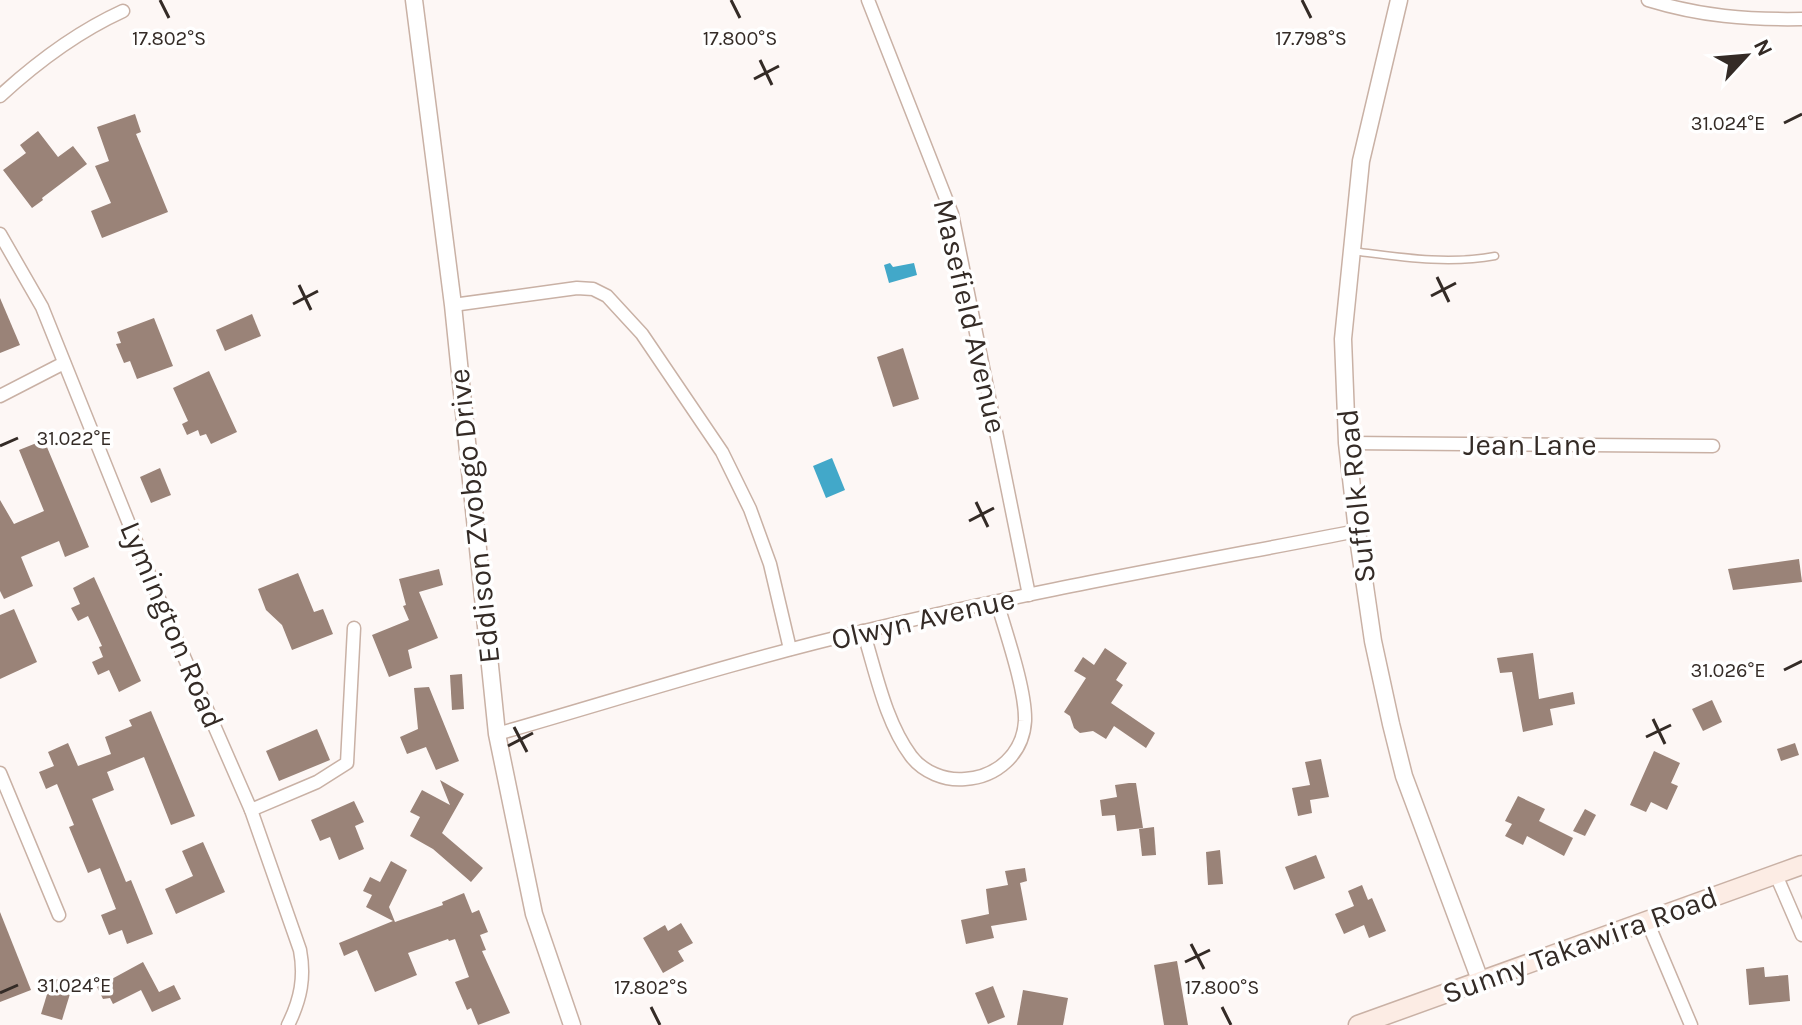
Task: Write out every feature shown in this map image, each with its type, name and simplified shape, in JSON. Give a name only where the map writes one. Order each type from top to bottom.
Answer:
[{"type":"main road","name":"Sunny Takawira Road","points":[[1366,1024],[1802,865]]},
{"type":"street","name":"Eddison Zvobgo Drive","points":[[414,0],[453,305],[497,734],[534,914],[572,1025]]},
{"type":"street","name":"Masefield Avenue","points":[[868,0],[952,214],[1029,595]]},
{"type":"street","name":"Suffolk Road","points":[[1399,0],[1361,161],[1343,339],[1347,443],[1373,641],[1404,776],[1480,980]]},
{"type":"street","points":[[1648,0],[1684,11],[1722,17],[1802,19]]},
{"type":"street","points":[[0,96],[91,25],[123,11]]},
{"type":"street","name":"Lymington Road","points":[[0,234],[30,282],[164,611],[251,810],[300,950],[304,974],[301,993],[288,1025]]},
{"type":"street","points":[[453,305],[577,288],[593,289],[607,296],[642,334],[722,452],[750,509],[770,564],[790,649]]},
{"type":"street","points":[[0,396],[64,363]]},
{"type":"street","name":"Jean Lane","points":[[1347,443],[1713,446]]},
{"type":"street","name":"Olwyn Avenue","points":[[497,734],[790,649],[863,631],[1357,531]]},
{"type":"street","points":[[863,631],[895,732],[913,759],[931,773],[957,779],[974,777],[1011,759],[1017,751],[1025,721],[1018,677],[997,602]]},
{"type":"street","points":[[251,810],[317,782],[347,763],[354,628]]},
{"type":"street","points":[[0,773],[59,915]]},
{"type":"street","points":[[1776,875],[1802,935]]},
{"type":"street","points":[[1647,921],[1691,1025]]},
{"type":"lane","points":[[1352,251],[1468,261],[1495,256]]},
{"type":"water","points":[[890,263],[893,267],[914,263],[917,275],[889,283],[884,265]]},
{"type":"water","points":[[832,458],[845,490],[826,498],[813,466]]},
{"type":"building","points":[[135,114],[141,132],[136,134],[168,212],[102,238],[91,211],[111,203],[95,166],[109,161],[97,127]]},
{"type":"building","points":[[38,131],[58,157],[73,146],[87,164],[32,208],[3,170],[26,153],[20,145]]},
{"type":"building","points":[[0,298],[20,345],[0,353]]},
{"type":"building","points":[[252,314],[261,336],[225,351],[216,330]]},
{"type":"building","points":[[154,318],[173,366],[137,379],[130,361],[124,363],[116,344],[121,343],[117,332]]},
{"type":"building","points":[[903,348],[919,399],[893,407],[877,357]]},
{"type":"building","points":[[209,371],[237,432],[211,444],[206,434],[200,436],[198,430],[187,435],[182,424],[188,421],[173,388]]},
{"type":"building","points":[[44,440],[89,547],[65,557],[59,541],[21,557],[33,586],[4,599],[0,591],[0,500],[14,524],[44,511],[19,450]]},
{"type":"building","points":[[160,468],[171,495],[151,503],[140,477]]},
{"type":"building","points":[[1799,559],[1802,582],[1733,590],[1728,569]]},
{"type":"building","points":[[439,569],[443,585],[419,592],[438,638],[408,650],[412,668],[389,677],[372,635],[409,620],[403,606],[406,605],[399,579]]},
{"type":"building","points":[[298,573],[314,612],[323,609],[333,634],[292,650],[282,625],[266,610],[258,589]]},
{"type":"building","points":[[94,577],[141,681],[119,692],[109,670],[98,675],[92,662],[103,657],[99,647],[102,646],[88,616],[78,621],[71,608],[80,604],[73,588]]},
{"type":"building","points":[[14,609],[37,662],[0,679],[0,615]]},
{"type":"building","points":[[1105,648],[1127,663],[1116,680],[1123,685],[1111,703],[1155,733],[1146,748],[1114,726],[1106,739],[1093,731],[1080,733],[1064,712],[1086,678],[1074,671],[1083,657],[1094,665]]},
{"type":"building","points":[[1533,653],[1539,699],[1573,692],[1575,704],[1550,709],[1553,725],[1523,732],[1512,672],[1500,673],[1497,658]]},
{"type":"building","points":[[462,674],[464,709],[452,710],[450,675]]},
{"type":"building","points":[[429,687],[459,761],[436,770],[426,747],[407,754],[400,737],[418,729],[414,688]]},
{"type":"building","points":[[1712,700],[1722,722],[1703,731],[1692,709]]},
{"type":"building","points":[[151,711],[195,816],[171,825],[144,757],[107,772],[114,790],[92,799],[126,882],[131,880],[153,934],[127,944],[122,930],[109,935],[101,915],[116,909],[100,868],[88,873],[69,827],[74,825],[57,784],[46,789],[39,772],[54,766],[48,752],[68,743],[78,766],[111,754],[105,737],[132,726],[129,720]]},
{"type":"building","points":[[317,729],[330,760],[279,781],[266,751]]},
{"type":"building","points":[[1795,743],[1799,755],[1781,761],[1777,749]]},
{"type":"building","points":[[1654,751],[1680,763],[1671,783],[1678,786],[1667,810],[1651,802],[1646,812],[1630,805]]},
{"type":"building","points":[[1321,759],[1329,797],[1310,800],[1312,813],[1298,816],[1292,788],[1310,785],[1305,762]]},
{"type":"building","points":[[440,780],[464,794],[442,833],[483,868],[471,882],[433,849],[410,836],[420,817],[410,812],[422,790],[450,805]]},
{"type":"building","points":[[1136,783],[1143,828],[1117,831],[1115,815],[1102,816],[1100,800],[1117,797],[1115,785]]},
{"type":"building","points":[[1518,796],[1545,809],[1539,821],[1573,838],[1564,856],[1527,836],[1523,845],[1505,836],[1512,824],[1505,821]]},
{"type":"building","points":[[354,801],[364,822],[355,826],[364,849],[339,860],[330,837],[320,841],[311,820]]},
{"type":"building","points":[[1585,809],[1596,815],[1585,836],[1573,831]]},
{"type":"building","points":[[1154,827],[1156,855],[1142,856],[1139,829]]},
{"type":"building","points":[[203,842],[225,892],[176,914],[165,889],[193,876],[182,851]]},
{"type":"building","points":[[1220,850],[1223,884],[1208,885],[1206,852]]},
{"type":"building","points":[[1316,855],[1325,878],[1294,890],[1285,867]]},
{"type":"building","points":[[391,861],[407,870],[389,907],[395,922],[443,905],[442,902],[464,893],[472,913],[479,910],[488,932],[480,935],[486,950],[482,951],[510,1013],[478,1025],[471,1008],[467,1010],[455,982],[469,977],[455,939],[408,953],[417,975],[375,992],[357,950],[344,956],[339,943],[393,921],[366,907],[372,895],[363,891],[370,877],[380,882]]},
{"type":"building","points":[[1025,868],[1027,881],[1020,883],[1027,920],[991,926],[994,938],[966,944],[961,920],[989,914],[986,889],[1008,885],[1005,871]]},
{"type":"building","points":[[1362,885],[1368,900],[1372,898],[1386,931],[1369,938],[1364,925],[1344,934],[1335,914],[1354,906],[1348,891]]},
{"type":"building","points":[[0,912],[31,990],[0,1002]]},
{"type":"building","points":[[681,923],[693,943],[678,951],[684,961],[663,973],[643,938],[665,925],[668,931]]},
{"type":"building","points":[[1177,961],[1188,1025],[1164,1025],[1154,965]]},
{"type":"building","points":[[143,962],[159,992],[174,985],[181,999],[152,1012],[141,990],[113,1004],[110,998],[103,999],[97,987]]},
{"type":"building","points":[[1764,967],[1765,977],[1788,975],[1790,1001],[1749,1005],[1746,969]]},
{"type":"building","points":[[52,978],[73,984],[62,1020],[41,1014]]},
{"type":"building","points":[[993,986],[1005,1017],[988,1024],[975,993]]},
{"type":"building","points":[[1023,990],[1068,998],[1063,1025],[1017,1025]]}]
